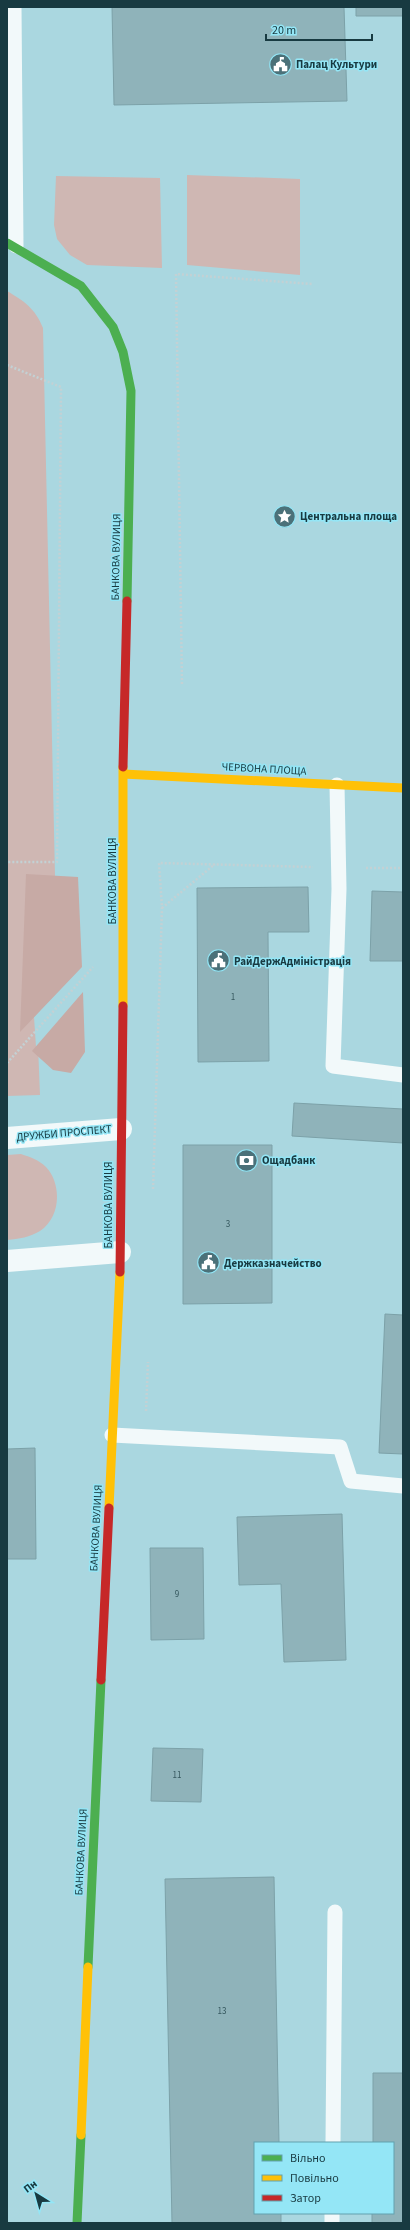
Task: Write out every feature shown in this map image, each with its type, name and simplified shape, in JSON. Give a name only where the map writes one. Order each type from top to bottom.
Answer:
[{"type":"street","name":"БАНКОВА ВУЛИЦЯ","points":[[11,244],[81,286],[113,327],[123,352],[131,391],[123,774],[124,938],[120,1252],[77,2223]]},
{"type":"street","name":"ЧЕРВОНА ПЛОЩА","points":[[123,774],[403,788]]},
{"type":"street","name":"ДРУЖБИ ПРОСПЕКТ","points":[[7,1138],[121,1129]]},
{"type":"street","points":[[7,1262],[120,1252]]},
{"type":"lane","points":[[11,244],[14,7]]},
{"type":"lane","points":[[337,785],[339,867],[333,1066],[403,1075]]},
{"type":"lane","points":[[112,1434],[340,1447],[351,1481],[403,1486]]},
{"type":"lane","points":[[333,2142],[335,1912]]},
{"type":"path","points":[[182,684],[176,274],[312,284]]},
{"type":"path","points":[[7,365],[61,387],[56,862],[7,862]]},
{"type":"path","points":[[153,1192],[162,908],[159,863],[403,868]]},
{"type":"path","points":[[162,908],[216,864]]},
{"type":"path","points":[[7,1063],[96,964]]},
{"type":"path","points":[[145,1437],[148,1358]]},
{"type":"shaded area","points":[[187,175],[300,179],[300,275],[187,265]]},
{"type":"shaded area","points":[[56,176],[160,178],[162,268],[87,265],[70,255],[57,239],[54,225]]},
{"type":"shaded area","points":[[7,291],[19,298],[33,310],[43,328],[55,876],[57,876],[61,984],[34,1017],[36,1047],[38,1046],[40,1095],[7,1096]]},
{"type":"shaded area","points":[[26,874],[78,877],[82,967],[20,1032]]},
{"type":"shaded area","points":[[83,992],[85,1052],[71,1073],[53,1070],[32,1051]]},
{"type":"shaded area","points":[[21,1154],[46,1167],[55,1182],[57,1200],[52,1217],[47,1225],[40,1231],[32,1235],[7,1240],[7,1155]]},
{"type":"building","points":[[112,7],[344,7],[347,101],[114,105]]},
{"type":"building","points":[[356,7],[403,7],[403,16],[356,16]]},
{"type":"building","points":[[308,887],[309,932],[268,932],[269,1061],[198,1062],[197,888]]},
{"type":"building","points":[[372,891],[403,892],[403,961],[370,961]]},
{"type":"building","points":[[294,1103],[403,1109],[403,1143],[292,1136]]},
{"type":"building","points":[[183,1145],[272,1145],[272,1303],[183,1304]]},
{"type":"building","points":[[385,1314],[403,1315],[403,1454],[379,1453]]},
{"type":"building","points":[[35,1448],[36,1559],[7,1559],[7,1449]]},
{"type":"building","points":[[342,1514],[346,1660],[284,1662],[281,1584],[239,1585],[237,1517]]},
{"type":"building","points":[[150,1548],[203,1548],[204,1639],[151,1640]]},
{"type":"building","points":[[153,1748],[203,1749],[201,1802],[151,1801]]},
{"type":"building","points":[[274,1877],[279,2142],[254,2142],[254,2214],[281,2214],[281,2223],[172,2223],[165,1879]]},
{"type":"building","points":[[373,2073],[403,2073],[403,2223],[372,2223],[372,2214],[394,2214],[394,2142],[373,2142]]},
{"type":"traffic: fast","points":[[7,243],[81,286],[113,327],[123,352],[131,391],[127,601]]},
{"type":"traffic: fast","points":[[88,1967],[101,1680]]},
{"type":"traffic: fast","points":[[77,2223],[81,2135]]},
{"type":"traffic: slow","points":[[123,767],[123,1006]]},
{"type":"traffic: slow","points":[[123,774],[403,788]]},
{"type":"traffic: slow","points":[[109,1508],[120,1272]]},
{"type":"traffic: slow","points":[[81,2135],[88,1967]]},
{"type":"traffic: jam","points":[[123,767],[127,601]]},
{"type":"traffic: jam","points":[[120,1272],[123,1006]]},
{"type":"traffic: jam","points":[[101,1680],[109,1508]]},
{"type":"place","name":"Палац Культури","points":[[280,64]]},
{"type":"place","name":"Центральна площа","points":[[285,516]]},
{"type":"place","name":"РайДержАдміністрація","points":[[218,961]]},
{"type":"place","name":"Ощадбанк","points":[[247,1160]]},
{"type":"place","name":"Держказначейство","points":[[209,1263]]}]
